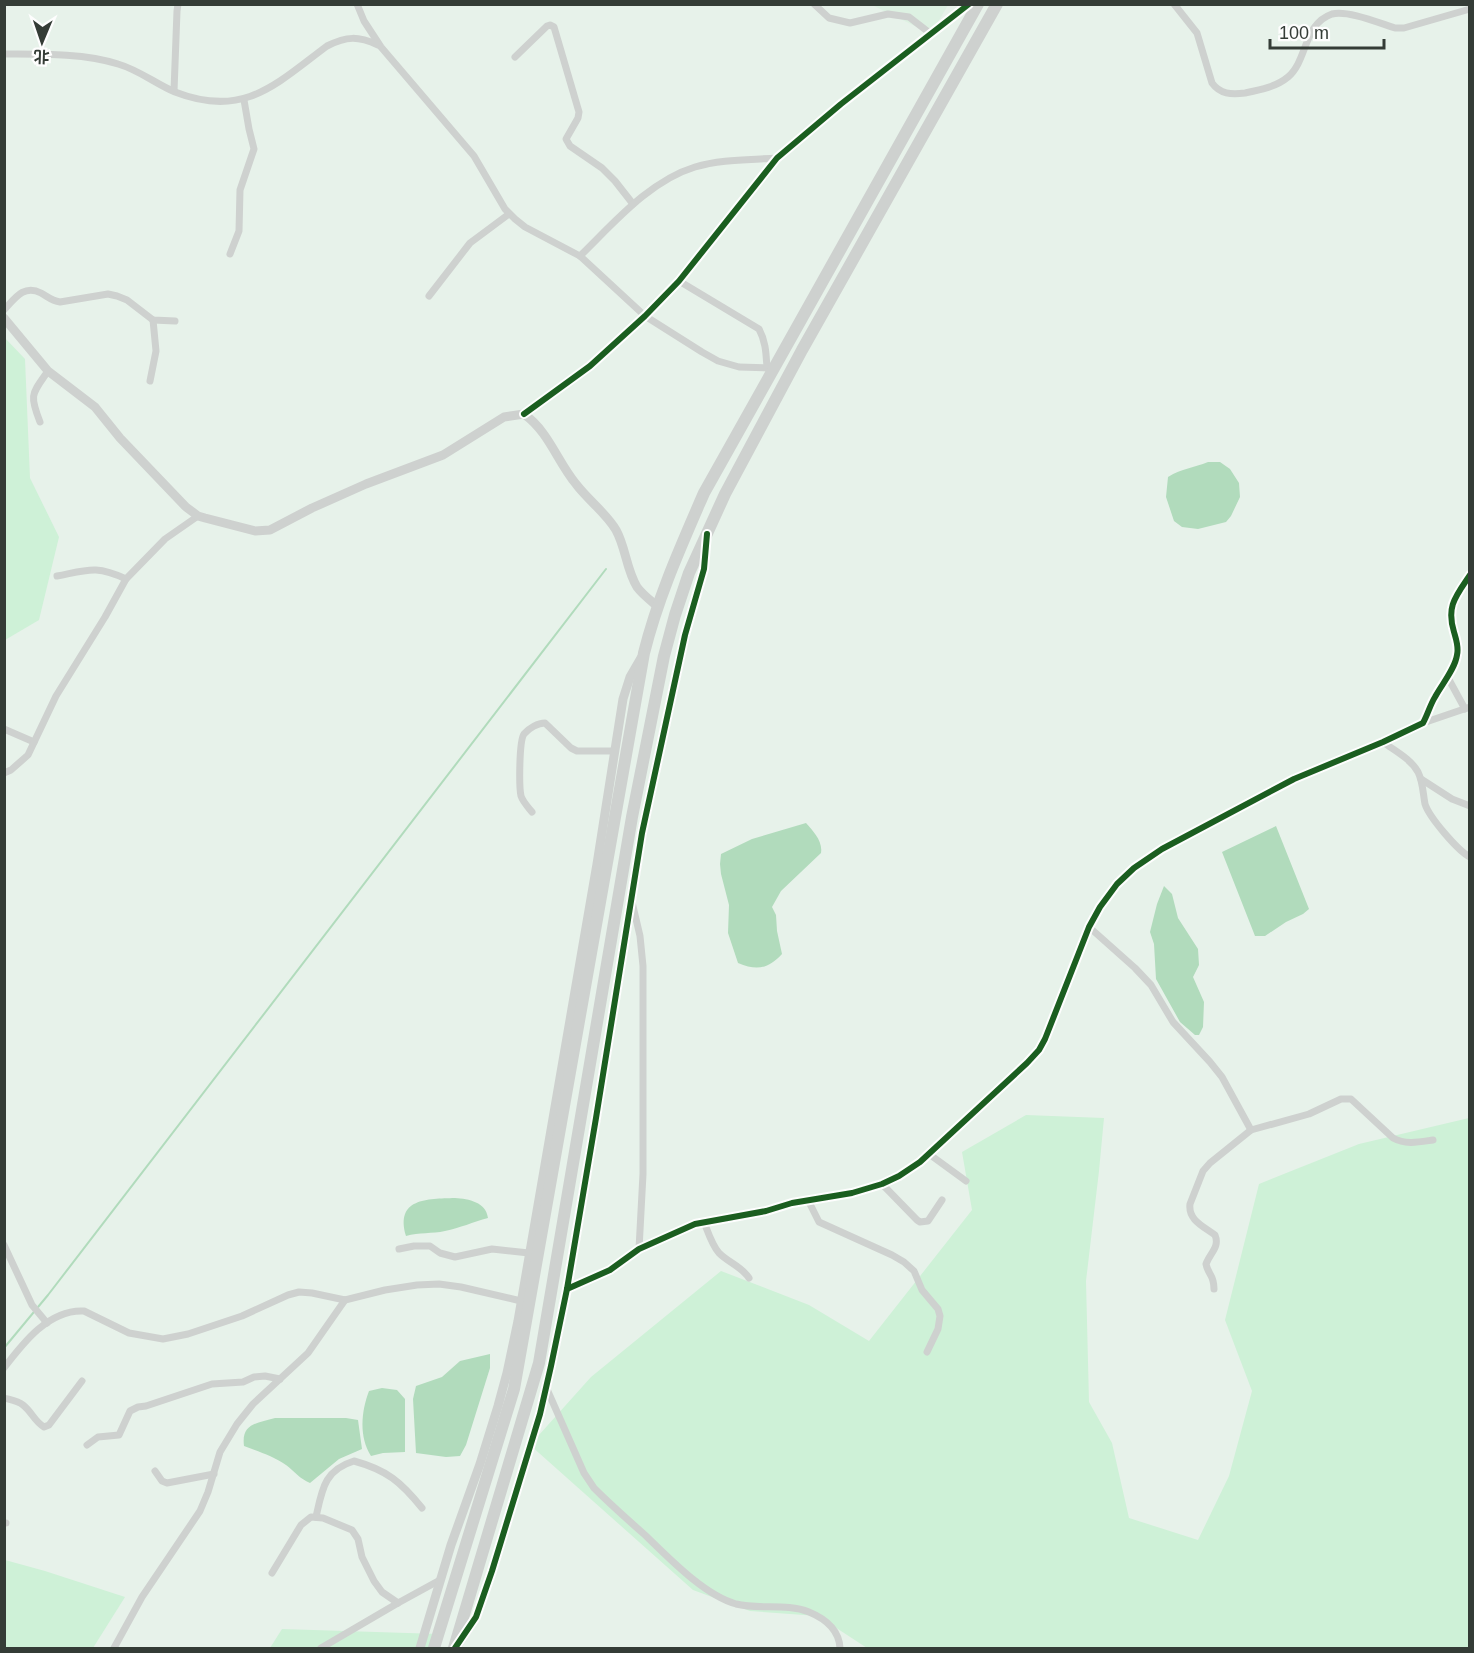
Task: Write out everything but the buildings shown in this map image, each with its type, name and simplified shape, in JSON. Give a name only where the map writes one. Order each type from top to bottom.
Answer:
[{"type":"highway","points":[[434,1648],[514,1389],[644,653],[657,606],[677,553],[704,493],[770,368],[978,4]]},
{"type":"highway","points":[[455,1648],[539,1363],[632,817],[664,656],[682,594],[725,494],[802,350],[997,4]]},
{"type":"street","points":[[174,91],[178,4]]},
{"type":"street","points":[[357,4],[364,21],[381,46],[474,156],[509,214],[525,227],[580,256],[645,316],[702,352],[718,361],[739,367],[770,368],[764,338],[759,330],[679,280]]},
{"type":"street","points":[[814,4],[829,18],[850,24],[888,14],[909,17],[931,34]]},
{"type":"street","points":[[4,318],[48,371],[95,407],[120,438],[186,507],[198,516],[255,531],[270,530],[366,484],[443,455],[504,417],[524,414],[590,366],[645,316],[679,280],[777,158],[840,104],[969,4]]},
{"type":"street","points":[[1174,4],[1197,33],[1216,89],[1226,94],[1264,89],[1288,77],[1296,68],[1315,26],[1333,14],[1343,13],[1395,28],[1404,28],[1470,9]]},
{"type":"street","points":[[1343,13],[1347,4]]},
{"type":"street","points":[[514,57],[547,26],[554,27],[579,112],[566,139],[567,143],[602,168],[633,204]]},
{"type":"street","points":[[4,54],[44,54],[106,60],[133,69],[174,91],[212,101],[244,100],[266,91],[327,46],[338,41],[364,39],[381,46]]},
{"type":"street","points":[[230,254],[239,231],[240,190],[254,149],[244,100]]},
{"type":"street","points":[[580,256],[633,204],[648,192],[681,173],[716,163],[777,158]]},
{"type":"street","points":[[429,296],[470,243],[509,214]]},
{"type":"street","points":[[4,310],[18,294],[29,290],[60,302],[108,294],[127,300],[153,320],[175,321]]},
{"type":"street","points":[[150,381],[156,351],[153,320]]},
{"type":"street","points":[[40,422],[32,397],[48,371]]},
{"type":"street","points":[[524,414],[544,432],[565,470],[615,528],[637,586],[657,606]]},
{"type":"street","points":[[4,773],[28,755],[56,696],[126,579],[165,539],[198,516]]},
{"type":"street","points":[[455,1648],[476,1617],[540,1414],[567,1289],[642,833],[687,626],[704,569],[707,534]]},
{"type":"street","points":[[57,576],[98,569],[126,579]]},
{"type":"street","points":[[1423,723],[1458,654],[1458,645],[1451,624],[1451,608],[1470,575]]},
{"type":"street","points":[[420,1648],[440,1580],[498,1406],[509,1363],[626,688],[644,653]]},
{"type":"street","points":[[567,1289],[610,1270],[639,1249],[695,1224],[852,1193],[882,1184],[920,1162],[1039,1050],[1089,927],[1117,884],[1134,868],[1162,849],[1294,779],[1423,723],[1467,708],[1447,676]]},
{"type":"street","points":[[532,812],[524,801],[520,787],[522,741],[525,733],[538,724],[545,723],[571,748],[614,752]]},
{"type":"street","points":[[4,729],[34,742]]},
{"type":"street","points":[[1383,742],[1411,764],[1421,779],[1452,799],[1470,806]]},
{"type":"street","points":[[1421,779],[1425,805],[1432,818],[1461,851],[1470,857]]},
{"type":"street","points":[[632,901],[640,936],[643,966],[643,1174],[639,1249]]},
{"type":"street","points":[[1089,927],[1151,985],[1173,1022],[1222,1077],[1251,1130]]},
{"type":"street","points":[[1214,1288],[1213,1276],[1206,1264],[1215,1249],[1217,1240],[1215,1235],[1192,1217],[1189,1210],[1190,1204],[1203,1170],[1251,1130],[1310,1114],[1346,1098],[1351,1099],[1400,1142],[1433,1140]]},
{"type":"street","points":[[929,1154],[966,1181]]},
{"type":"street","points":[[882,1184],[921,1222],[927,1221],[942,1200]]},
{"type":"street","points":[[808,1200],[819,1222],[892,1255],[914,1271],[922,1290],[938,1309],[940,1316],[938,1329],[927,1352]]},
{"type":"street","points":[[704,1222],[719,1253],[740,1267],[749,1278]]},
{"type":"street","points":[[4,1245],[32,1305],[47,1323]]},
{"type":"street","points":[[399,1249],[430,1246],[440,1253],[455,1257],[492,1249],[529,1253]]},
{"type":"street","points":[[4,1368],[25,1341],[47,1323],[67,1313],[77,1311],[84,1311],[129,1332],[163,1339],[188,1334],[242,1316],[299,1292],[345,1300],[385,1290],[439,1284],[521,1301]]},
{"type":"street","points":[[114,1648],[142,1597],[200,1510],[220,1452],[237,1424],[253,1404],[308,1353],[345,1300]]},
{"type":"street","points":[[87,1445],[98,1437],[119,1435],[130,1411],[138,1407],[212,1384],[243,1382],[254,1377],[280,1378]]},
{"type":"street","points":[[4,1398],[22,1404],[37,1423],[44,1427],[49,1425],[82,1381]]},
{"type":"street","points":[[546,1387],[584,1473],[594,1488],[680,1569],[721,1598],[738,1605],[794,1608],[826,1620],[837,1633],[840,1648]]},
{"type":"street","points":[[316,1517],[322,1490],[329,1477],[336,1468],[354,1461],[388,1475],[405,1487],[422,1508]]},
{"type":"street","points":[[155,1471],[166,1483],[214,1474]]},
{"type":"street","points":[[272,1573],[301,1526],[311,1517],[323,1518],[352,1530],[358,1539],[362,1557],[374,1581],[382,1592],[398,1603]]},
{"type":"street","points":[[321,1648],[440,1580]]},
{"type":"shaded area","points":[[872,5],[948,5],[931,34]]},
{"type":"shaded area","points":[[4,337],[25,359],[30,478],[59,537],[39,620],[5,640]]},
{"type":"shaded area","points":[[1208,462],[1220,462],[1230,469],[1239,483],[1240,497],[1226,522],[1198,529],[1182,527],[1174,521],[1166,497],[1168,477]]},
{"type":"shaded area","points":[[806,823],[819,840],[821,853],[781,891],[772,907],[776,915],[782,954],[767,966],[757,968],[738,963],[728,933],[729,905],[721,874],[721,854],[752,839]]},
{"type":"shaded area","points":[[1276,826],[1309,909],[1265,936],[1255,936],[1222,852]]},
{"type":"shaded area","points":[[1164,886],[1172,894],[1178,918],[1198,949],[1199,965],[1193,977],[1204,1002],[1203,1027],[1199,1035],[1195,1035],[1180,1022],[1156,979],[1154,944],[1150,932]]},
{"type":"shaded area","points":[[1026,1115],[1104,1118],[1086,1281],[1089,1402],[1112,1443],[1129,1518],[1198,1540],[1229,1476],[1252,1391],[1225,1320],[1259,1184],[1359,1144],[1469,1118],[1469,1648],[867,1648],[818,1616],[750,1611],[693,1590],[530,1445],[591,1377],[721,1271],[809,1305],[869,1341],[972,1210],[962,1152]]},
{"type":"shaded area","points":[[455,1198],[480,1205],[484,1208],[488,1218],[445,1231],[406,1236],[404,1223],[405,1214],[409,1208],[424,1200]]},
{"type":"shaded area","points":[[490,1354],[490,1368],[466,1445],[460,1456],[446,1457],[416,1453],[413,1399],[416,1386],[442,1377],[460,1361]]},
{"type":"shaded area","points":[[382,1388],[397,1390],[405,1399],[405,1452],[371,1456],[364,1441],[362,1424],[364,1407],[369,1391]]},
{"type":"shaded area","points":[[275,1418],[358,1420],[362,1449],[339,1459],[310,1483],[281,1462],[244,1446],[245,1433],[248,1428]]},
{"type":"shaded area","points":[[5,1560],[125,1597],[93,1648],[5,1648]]},
{"type":"shaded area","points":[[282,1629],[439,1634],[433,1648],[270,1648]]},
{"type":"waterway","points":[[4,1348],[48,1295],[606,569]]},
{"type":"cycle path","points":[[524,414],[590,366],[645,316],[679,281],[777,158],[841,104],[969,4]]},
{"type":"cycle path","points":[[455,1648],[476,1617],[492,1571],[540,1414],[551,1366],[567,1289],[642,833],[685,635],[704,569],[707,534]]},
{"type":"cycle path","points":[[567,1289],[610,1270],[639,1249],[695,1224],[766,1211],[792,1203],[852,1193],[882,1184],[920,1162],[1039,1050],[1089,927],[1117,884],[1134,868],[1162,849],[1294,779],[1423,723],[1433,700],[1456,660],[1458,652],[1452,623],[1452,608],[1457,595],[1470,575]]}]
